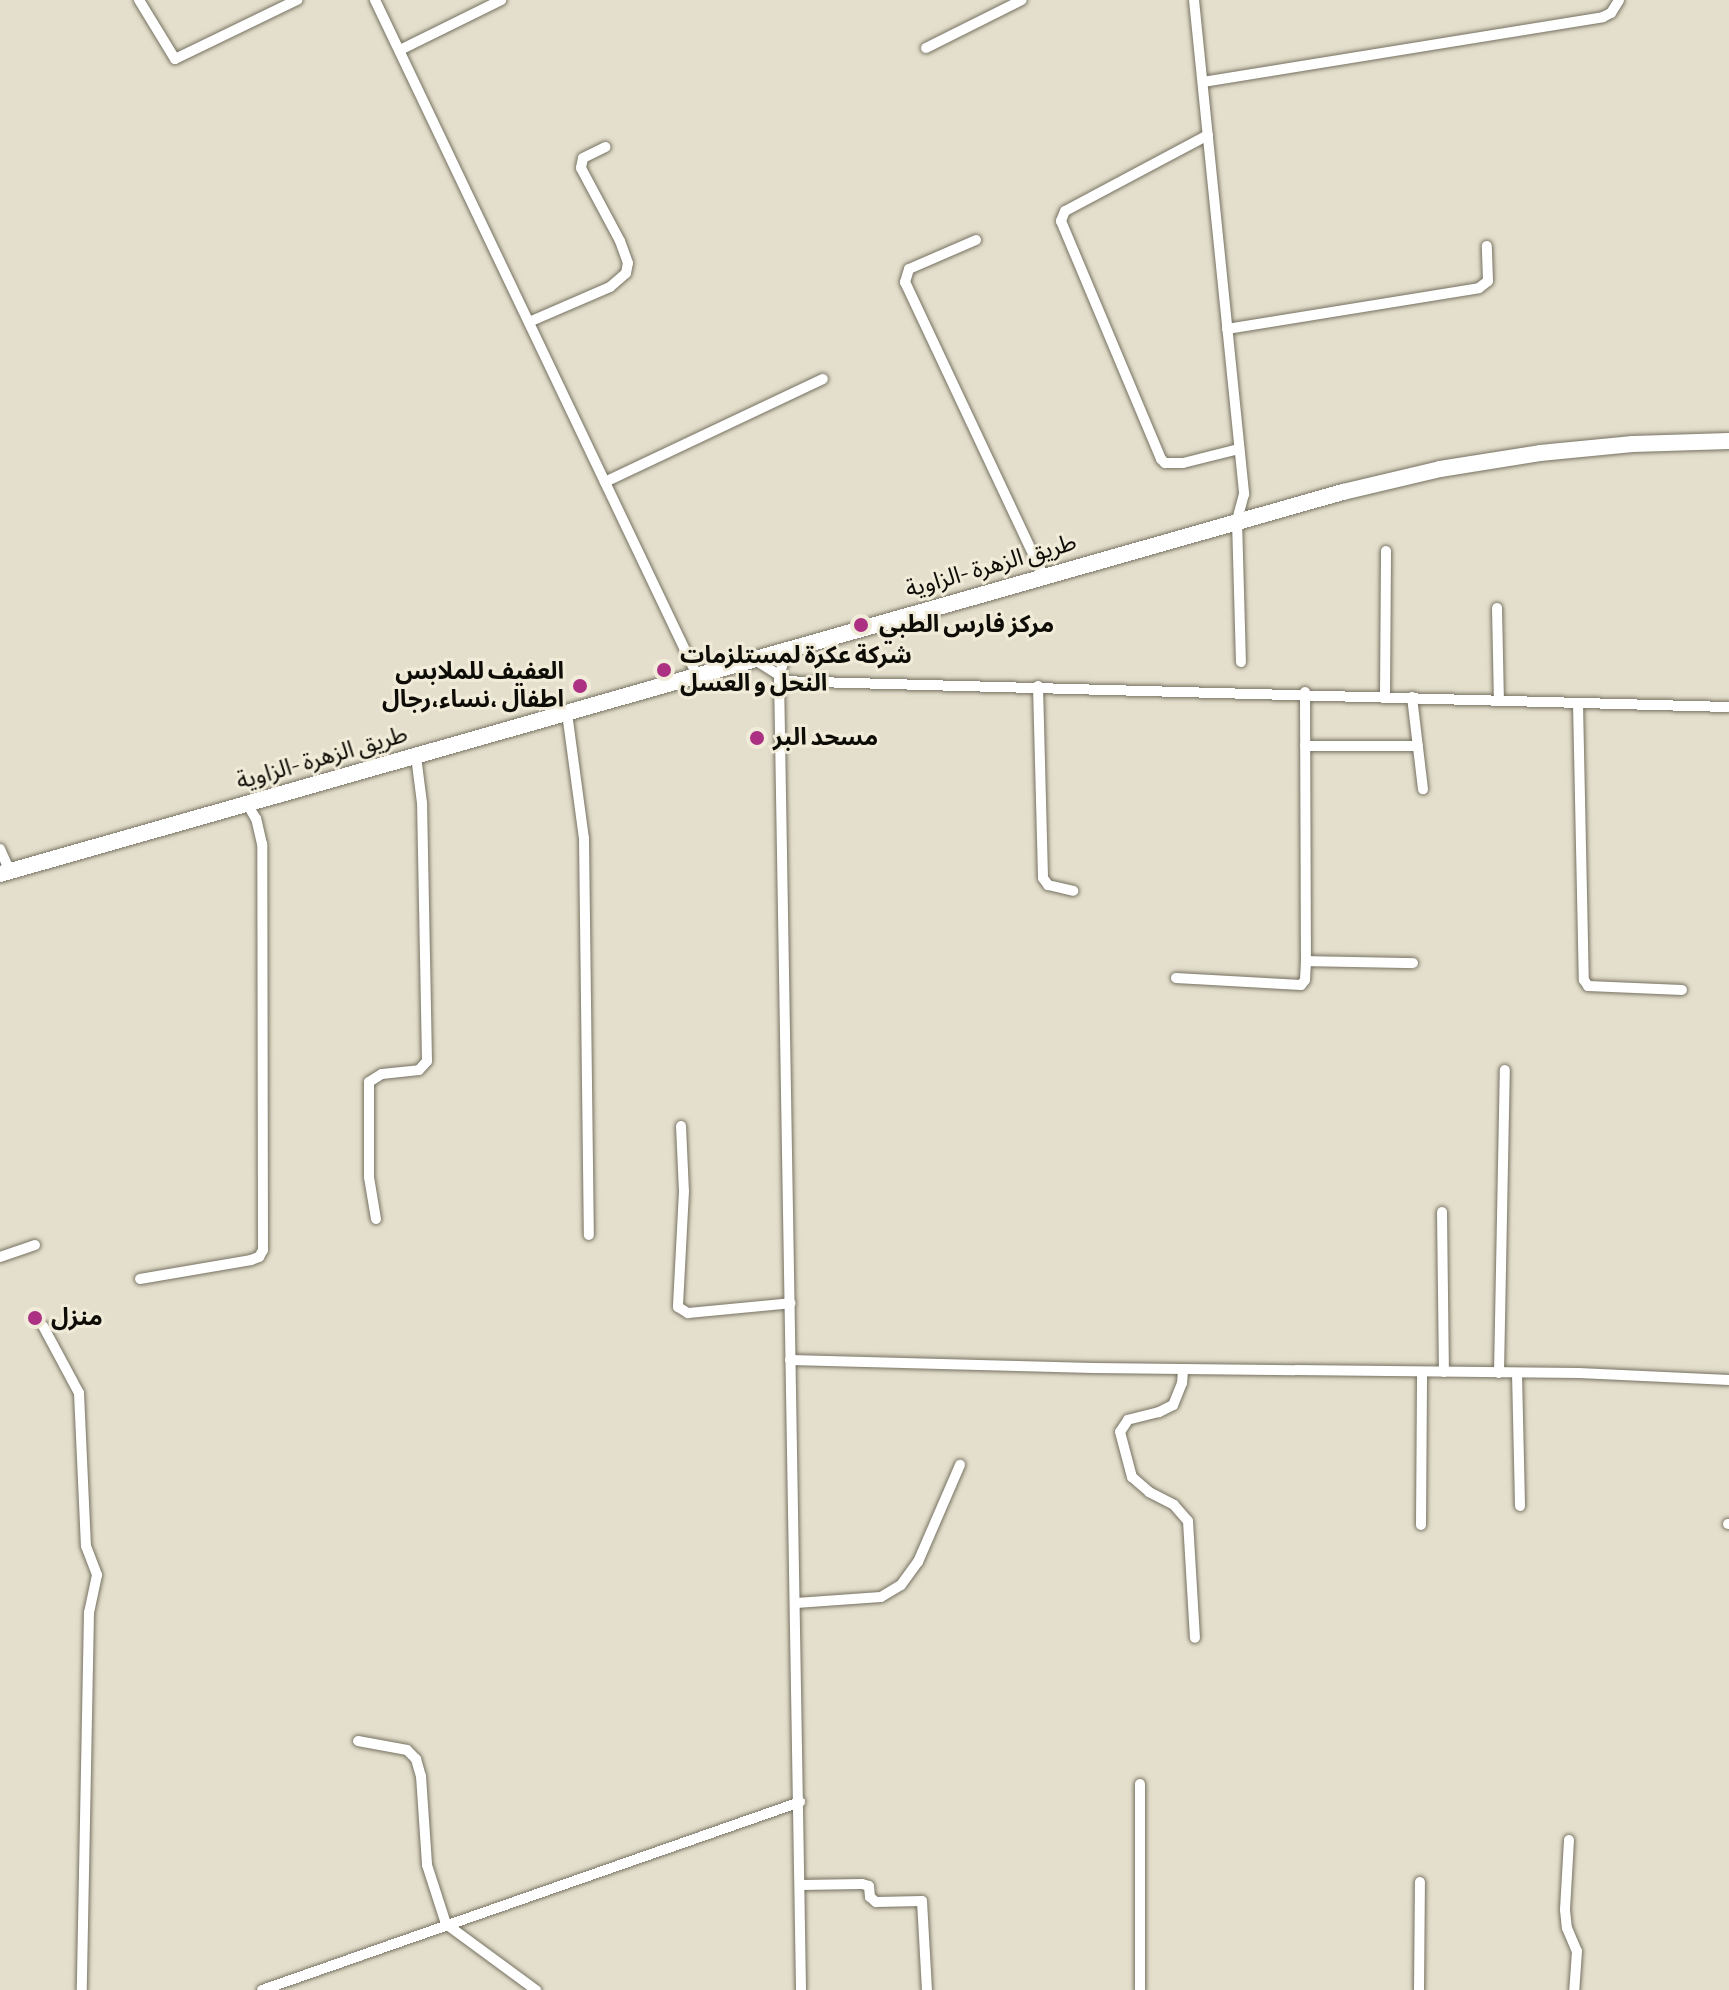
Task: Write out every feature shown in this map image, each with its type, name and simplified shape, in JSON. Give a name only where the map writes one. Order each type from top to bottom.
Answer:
[{"type":"main road","name":"طريق الزهرة -الزاوية","points":[[5,872],[787,652],[1258,514],[1427,472],[1540,453],[1633,444],[1729,441]]},
{"type":"street","points":[[139,0],[175,59],[297,0]]},
{"type":"street","points":[[375,0],[697,675]]},
{"type":"street","points":[[400,50],[501,0]]},
{"type":"street","points":[[926,48],[1022,0]]},
{"type":"street","points":[[1194,0],[1244,494],[1237,520],[1241,662]]},
{"type":"street","points":[[1203,82],[1603,17],[1611,13],[1619,0]]},
{"type":"street","points":[[1208,135],[1065,211],[1061,221],[1161,459],[1165,463],[1183,463],[1239,449]]},
{"type":"street","points":[[529,322],[610,287],[626,273],[628,263],[620,241],[581,168],[583,158],[606,147]]},
{"type":"street","points":[[976,240],[909,269],[905,282],[1043,575]]},
{"type":"street","points":[[1227,329],[1479,288],[1488,281],[1487,246]]},
{"type":"street","points":[[605,482],[823,379]]},
{"type":"street","points":[[1244,494],[1258,514]]},
{"type":"street","points":[[1385,696],[1386,551]]},
{"type":"street","points":[[1497,608],[1499,700]]},
{"type":"street","points":[[787,652],[779,678],[801,1990]]},
{"type":"street","points":[[755,660],[779,678],[1729,707]]},
{"type":"street","points":[[1038,686],[1043,878],[1048,885],[1073,891]]},
{"type":"street","points":[[1176,978],[1301,985],[1305,980],[1305,692]]},
{"type":"street","points":[[1412,697],[1423,789]]},
{"type":"street","points":[[1578,703],[1584,980],[1588,986],[1682,990]]},
{"type":"street","points":[[567,713],[584,838],[589,1235]]},
{"type":"street","points":[[1305,746],[1418,746]]},
{"type":"street","points":[[376,1219],[369,1177],[369,1082],[374,1076],[419,1070],[427,1061],[422,803],[416,756]]},
{"type":"street","points":[[140,1279],[251,1260],[259,1257],[263,1250],[262,844],[256,819],[248,805]]},
{"type":"street","points":[[0,849],[5,872]]},
{"type":"street","points":[[1306,961],[1413,963]]},
{"type":"street","points":[[1499,1373],[1505,1070]]},
{"type":"street","points":[[681,1126],[684,1191],[678,1307],[688,1313],[791,1303]]},
{"type":"street","points":[[1442,1212],[1444,1372]]},
{"type":"street","points":[[0,1257],[35,1245]]},
{"type":"street","points":[[43,1326],[79,1393],[86,1546],[97,1575],[89,1612],[82,1990]]},
{"type":"street","points":[[790,1360],[1183,1370],[1517,1373],[1729,1380]]},
{"type":"street","points":[[1183,1370],[1182,1383],[1173,1405],[1128,1420],[1120,1432],[1132,1477],[1149,1492],[1174,1505],[1188,1521],[1195,1638]]},
{"type":"street","points":[[1421,1525],[1422,1372]]},
{"type":"street","points":[[1517,1373],[1520,1506]]},
{"type":"street","points":[[796,1603],[881,1597],[901,1585],[918,1562],[960,1465]]},
{"type":"street","points":[[358,1741],[407,1750],[416,1759],[421,1776],[427,1865],[446,1924],[536,1990]]},
{"type":"street","points":[[1140,1784],[1140,1990]]},
{"type":"street","points":[[262,1990],[800,1802]]},
{"type":"street","points":[[1569,1840],[1565,1910],[1567,1928],[1577,1951],[1574,1990]]},
{"type":"street","points":[[1419,1990],[1420,1882]]},
{"type":"street","points":[[800,1885],[862,1884],[869,1886],[870,1897],[876,1902],[922,1901],[927,1990]]},
{"type":"place","name":"مركز فارس الطبي","points":[[861,625]]},
{"type":"place","name":"شركة عكرة لمستلزمات النحل و العسل","points":[[664,670]]},
{"type":"place","name":"العفيف للملابس اطفال ،نساء،رجال","points":[[580,686]]},
{"type":"place","name":"مسحد البر","points":[[757,738]]},
{"type":"place","name":"منزل","points":[[35,1318]]}]
